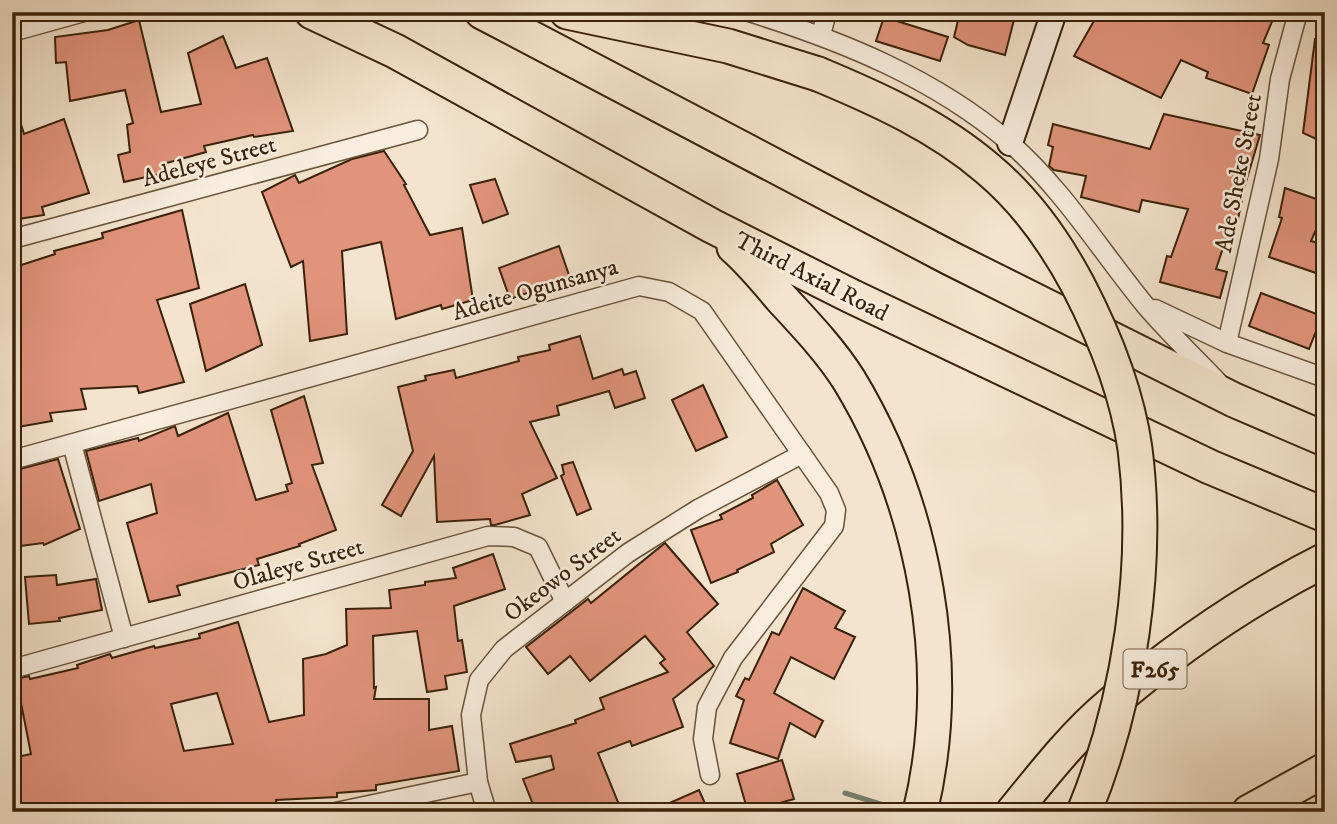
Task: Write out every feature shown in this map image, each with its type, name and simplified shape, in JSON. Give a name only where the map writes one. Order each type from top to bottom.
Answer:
[{"type":"highway","name":"Third Axial Road","points":[[312,12],[396,51],[712,226],[1067,401],[1210,467],[1325,515]]},
{"type":"highway","points":[[482,12],[950,258],[1234,400],[1325,439]]},
{"type":"highway","points":[[567,12],[728,46],[818,74],[869,95],[951,141],[988,169],[1027,207],[1064,259],[1092,312],[1119,381],[1135,447],[1140,515],[1137,590],[1126,669],[1109,741],[1084,812]]},
{"type":"highway","points":[[712,226],[746,257],[814,335],[848,379],[876,429],[895,475],[914,531],[933,647],[936,715],[930,765],[920,812]]},
{"type":"highway","name":"F265","points":[[1013,812],[1109,705],[1195,638],[1289,579],[1325,560]]},
{"type":"highway","points":[[1257,806],[1325,770]]},
{"type":"street","points":[[12,32],[84,12]]},
{"type":"street","points":[[749,12],[821,35],[912,75],[1010,143],[1047,179],[1077,215],[1145,305],[1234,400]]},
{"type":"street","points":[[821,35],[827,12]]},
{"type":"street","points":[[1010,143],[1054,12]]},
{"type":"street","name":"Ade Sheke Street","points":[[1227,343],[1269,159],[1280,79],[1298,12]]},
{"type":"street","name":"Adeleye Street","points":[[12,239],[418,130]]},
{"type":"street","name":"Adeite Ogunsanya","points":[[12,460],[639,286],[669,292],[702,311],[829,493],[836,510],[834,526],[733,657],[708,707],[704,739],[710,775]]},
{"type":"street","points":[[1145,305],[1227,343],[1325,378]]},
{"type":"street","points":[[72,444],[124,638]]},
{"type":"street","name":"Okeowo Street","points":[[487,812],[478,782],[471,715],[479,680],[504,649],[628,553],[698,509],[802,454]]},
{"type":"street","name":"Olaleye Street","points":[[12,669],[488,536],[514,537],[538,547],[565,602]]},
{"type":"street","points":[[335,812],[478,782]]},
{"type":"building","points":[[960,12],[1016,12],[1005,55],[968,45],[954,37]]},
{"type":"building","points":[[1099,12],[1276,12],[1263,43],[1269,45],[1252,94],[1206,78],[1208,72],[1181,60],[1161,98],[1074,56]]},
{"type":"building","points":[[884,17],[948,37],[940,61],[876,41]]},
{"type":"building","points":[[139,20],[161,112],[201,104],[188,53],[223,36],[236,68],[267,58],[293,131],[253,135],[204,146],[206,152],[163,164],[164,173],[124,182],[118,155],[130,152],[127,125],[133,123],[125,90],[70,101],[66,62],[56,63],[55,37],[108,30]]},
{"type":"building","points":[[1315,39],[1325,39],[1325,143],[1303,133]]},
{"type":"building","points":[[12,108],[16,108],[24,134],[64,119],[89,193],[42,207],[44,215],[12,220]]},
{"type":"building","points":[[1164,114],[1260,135],[1238,219],[1233,218],[1216,269],[1227,272],[1220,298],[1160,282],[1167,256],[1171,257],[1188,209],[1142,200],[1139,212],[1081,197],[1086,176],[1054,170],[1049,166],[1053,147],[1048,145],[1053,124],[1150,149]]},
{"type":"building","points":[[384,151],[406,184],[404,185],[430,235],[462,228],[473,300],[442,309],[441,305],[396,319],[381,242],[342,251],[347,334],[310,341],[303,261],[291,267],[262,192],[295,175],[299,183],[352,159]]},
{"type":"building","points":[[495,179],[508,214],[483,223],[470,185]]},
{"type":"building","points":[[1285,188],[1325,202],[1325,209],[1311,241],[1325,245],[1325,276],[1269,257],[1282,218],[1279,217]]},
{"type":"building","points":[[182,210],[199,288],[157,300],[184,382],[139,393],[137,386],[81,389],[86,409],[50,413],[52,421],[12,428],[12,268],[55,254],[54,251],[103,238],[102,233]]},
{"type":"building","points":[[559,246],[570,278],[510,299],[499,268]]},
{"type":"building","points":[[245,284],[262,345],[206,371],[190,304]]},
{"type":"building","points":[[1261,293],[1322,316],[1309,349],[1249,326]]},
{"type":"building","points":[[580,336],[593,379],[622,369],[624,375],[636,371],[645,398],[615,408],[609,391],[557,406],[559,415],[530,422],[557,478],[522,494],[530,515],[495,525],[491,525],[490,519],[437,522],[434,456],[401,516],[382,505],[413,451],[398,387],[426,380],[425,376],[454,370],[456,378],[519,361],[518,357],[550,350],[549,345]]},
{"type":"building","points":[[703,385],[727,437],[696,451],[672,400]]},
{"type":"building","points":[[304,396],[323,463],[312,465],[336,530],[299,544],[300,546],[257,559],[259,565],[177,586],[180,595],[149,602],[127,523],[157,513],[151,484],[99,501],[86,451],[138,438],[139,441],[175,426],[178,436],[228,413],[256,500],[288,491],[286,485],[292,483],[271,410]]},
{"type":"building","points":[[58,459],[80,529],[44,545],[12,547],[12,471]]},
{"type":"building","points":[[573,462],[591,509],[577,515],[561,476],[564,474],[562,465]]},
{"type":"building","points":[[777,480],[803,525],[771,544],[774,552],[711,583],[691,530],[722,519],[720,515],[753,498],[752,495]]},
{"type":"building","points":[[665,543],[718,604],[687,632],[714,666],[673,699],[683,727],[632,746],[630,741],[598,753],[622,812],[536,812],[523,779],[554,769],[551,756],[516,762],[510,744],[576,723],[575,720],[604,709],[600,698],[668,672],[660,663],[665,659],[645,636],[590,681],[570,656],[548,674],[526,647],[588,599],[591,603]]},
{"type":"building","points":[[493,554],[505,589],[454,606],[458,641],[462,640],[467,672],[445,676],[447,689],[427,692],[417,631],[373,636],[374,688],[376,687],[374,699],[429,699],[429,730],[452,726],[459,771],[376,785],[376,790],[337,793],[337,797],[276,800],[277,805],[245,811],[244,807],[210,812],[12,812],[12,787],[16,786],[12,758],[31,754],[21,703],[12,705],[12,680],[29,676],[30,679],[78,668],[77,665],[110,654],[112,658],[154,646],[155,648],[200,638],[199,634],[238,622],[269,722],[304,715],[303,659],[326,654],[347,645],[346,609],[391,608],[389,590],[456,578],[453,568]],"holes":[[[217,693],[233,744],[184,751],[171,704]]]},
{"type":"building","points":[[56,575],[57,585],[96,579],[102,610],[59,618],[60,621],[29,624],[25,577]]},
{"type":"building","points":[[803,588],[845,611],[835,628],[855,637],[834,679],[791,657],[774,693],[823,721],[815,737],[790,723],[778,759],[730,743],[744,700],[736,696],[745,678],[749,680],[772,632],[779,635]]},
{"type":"building","points":[[782,760],[794,799],[748,812],[737,774]]},
{"type":"building","points":[[699,790],[707,808],[698,812],[649,812]]},
{"type":"waterway","points":[[845,793],[906,812]]}]
